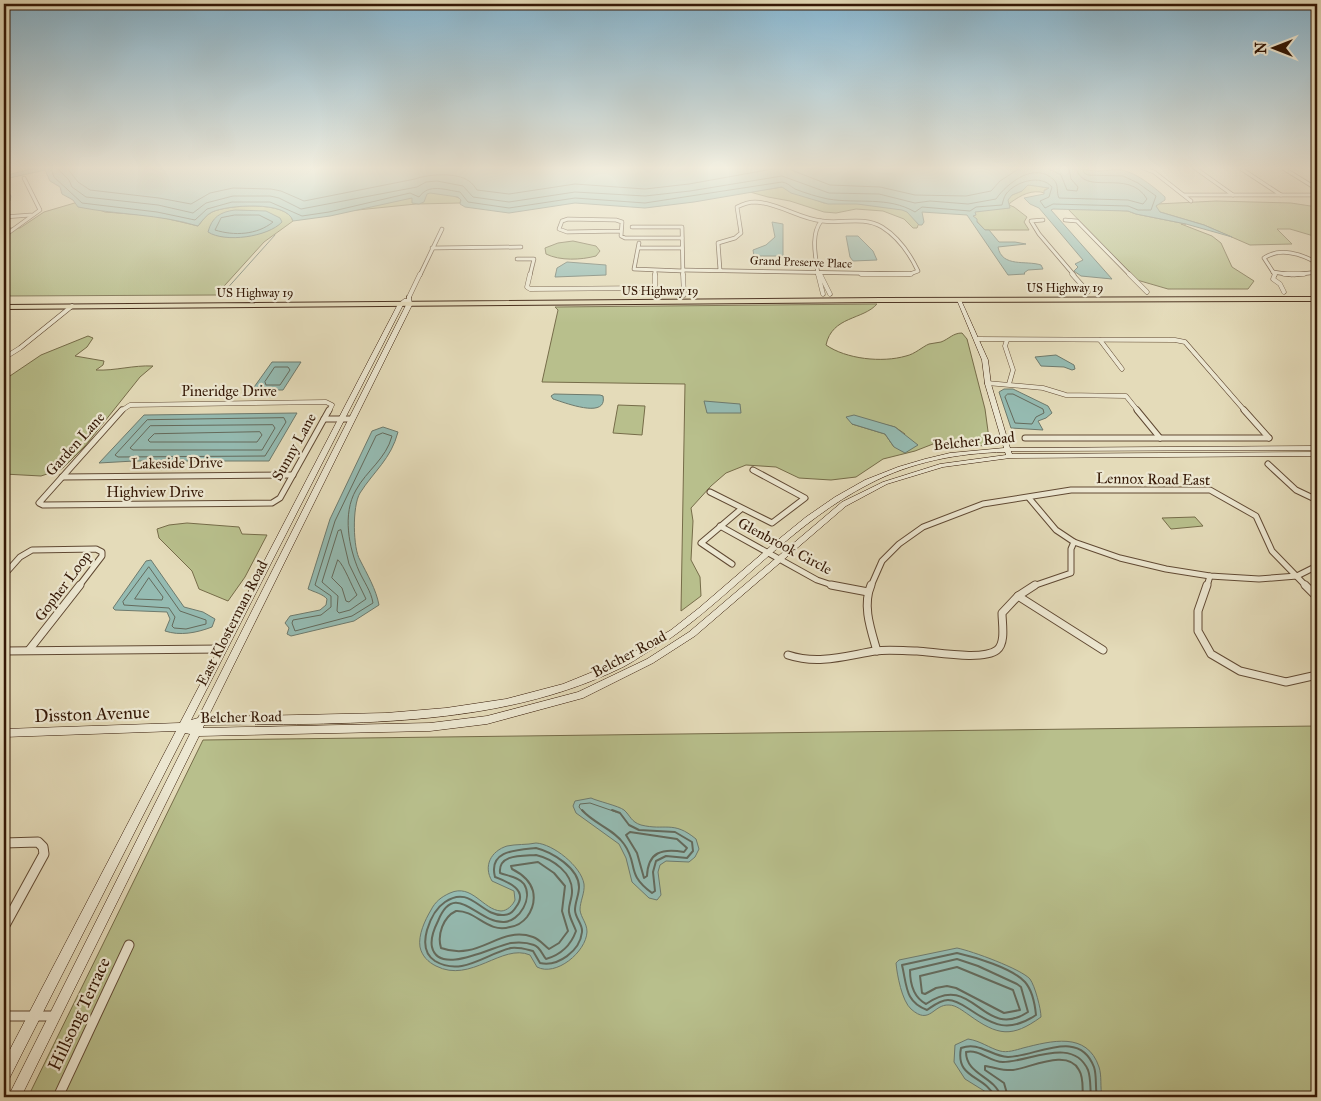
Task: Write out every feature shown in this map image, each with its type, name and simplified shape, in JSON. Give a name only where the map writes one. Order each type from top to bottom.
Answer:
[{"type":"highway","name":"US Highway 19","points":[[5,302],[81,299],[259,298],[690,302],[783,301],[829,296],[881,296],[890,294],[1088,292],[1317,293]]},
{"type":"highway","points":[[1044,299],[1081,296],[1088,292]]},
{"type":"highway","points":[[1094,299],[1104,296],[1166,292]]},
{"type":"highway","points":[[1222,299],[1276,296],[1284,292]]},
{"type":"highway","points":[[881,300],[895,297],[957,296],[972,293]]},
{"type":"highway","points":[[959,300],[971,296],[1011,293]]},
{"type":"highway","points":[[1299,299],[1298,297],[1301,295],[1317,293]]},
{"type":"highway","name":"US Highway 19","points":[[5,302],[24,306],[401,304],[409,300],[684,295],[829,296],[881,300],[1317,298]]},
{"type":"highway","points":[[581,302],[594,300],[673,299],[684,295]]},
{"type":"highway","points":[[690,302],[698,298],[742,295]]},
{"type":"highway","points":[[191,305],[251,302],[259,298]]},
{"type":"highway","points":[[24,306],[71,303],[81,299]]},
{"type":"highway","points":[[72,306],[86,303],[150,299]]},
{"type":"main road","name":"East Klosterman Road","points":[[4,1074],[222,649],[409,300]]},
{"type":"main road","points":[[959,300],[985,360],[987,383],[1009,452]]},
{"type":"main road","name":"East Klosterman Road","points":[[14,1097],[196,732],[401,304]]},
{"type":"main road","name":"Belcher Road","points":[[181,728],[196,732],[430,727],[487,720],[580,695],[618,678],[671,648],[711,618],[844,504],[902,476],[942,465],[1009,452],[1317,448]]},
{"type":"main road","name":"Belcher Road","points":[[181,728],[201,721],[412,716],[475,710],[567,687],[618,666],[656,644],[692,618],[836,498],[872,478],[929,459],[970,452],[1317,454]]},
{"type":"main road","name":"Disston Avenue","points":[[4,733],[181,728]]},
{"type":"street","points":[[4,236],[27,219]]},
{"type":"street","points":[[567,219],[562,221],[559,229],[567,232],[621,232]]},
{"type":"street","points":[[586,219],[616,220],[622,222],[621,236],[625,238],[682,238]]},
{"type":"street","points":[[720,270],[718,243],[735,238],[741,233],[739,219]]},
{"type":"street","points":[[814,219],[821,222],[814,236],[820,274],[829,296]]},
{"type":"street","points":[[1042,219],[1031,221],[1039,234],[1088,292]]},
{"type":"street","points":[[1065,220],[1078,221],[1147,292]]},
{"type":"street","name":"Grand Preserve Place","points":[[639,248],[634,270],[774,271],[820,274],[910,274],[918,271],[902,246],[875,224],[864,222],[821,222]]},
{"type":"street","points":[[632,228],[682,227],[684,295]]},
{"type":"street","name":"East Klosterman Road","points":[[409,300],[442,229]]},
{"type":"street","points":[[639,243],[639,248],[682,248]]},
{"type":"street","points":[[432,248],[521,247]]},
{"type":"street","points":[[1284,292],[1280,284],[1273,279],[1275,274],[1264,258],[1272,253],[1299,254],[1317,263]]},
{"type":"street","points":[[517,259],[534,259],[527,284],[527,287],[530,288],[654,287],[655,271]]},
{"type":"street","points":[[1273,272],[1293,275],[1317,272]]},
{"type":"street","points":[[820,274],[819,282],[829,296]]},
{"type":"street","points":[[5,357],[20,348],[72,306]]},
{"type":"street","points":[[977,339],[1175,340],[1185,342],[1269,438],[1025,438]]},
{"type":"street","points":[[1007,340],[1005,346],[1013,370],[1009,384]]},
{"type":"street","points":[[1100,340],[1122,369]]},
{"type":"street","points":[[987,383],[1043,388],[1066,395],[1126,396],[1160,438]]},
{"type":"street","name":"Pineridge Drive","points":[[130,405],[327,402]]},
{"type":"street","name":"Sunny Lane","points":[[272,503],[280,498],[332,405],[327,402]]},
{"type":"street","name":"Garden Lane","points":[[39,502],[124,409],[130,405]]},
{"type":"street","points":[[324,419],[346,419]]},
{"type":"street","points":[[1268,464],[1282,479],[1304,495],[1317,500]]},
{"type":"street","points":[[710,492],[772,523],[805,498],[753,470]]},
{"type":"street","name":"Lakeside Drive","points":[[62,477],[293,475]]},
{"type":"street","name":"Lennox Road East","points":[[868,592],[882,561],[899,544],[923,527],[983,504],[1071,490],[1124,492],[1210,490],[1256,516],[1272,551],[1317,597]]},
{"type":"street","points":[[1029,498],[1056,530],[1074,542],[1120,558],[1210,576],[1259,579],[1297,576],[1317,566]]},
{"type":"street","name":"Highview Drive","points":[[39,502],[44,505],[272,503]]},
{"type":"street","points":[[732,564],[701,543],[742,509]]},
{"type":"street","name":"Glenbrook Circle","points":[[720,526],[778,560],[826,583],[868,592]]},
{"type":"street","points":[[788,655],[800,660],[829,660],[877,651],[929,651],[984,655],[996,651],[1002,643],[1002,613],[1018,596],[1038,583],[1070,572],[1074,566],[1070,550],[1074,542]]},
{"type":"street","name":"Gopher Loop","points":[[4,575],[20,557],[32,550],[96,549],[102,552],[102,556],[29,650]]},
{"type":"street","points":[[1210,576],[1198,611],[1198,631],[1212,654],[1240,671],[1286,682],[1317,675]]},
{"type":"street","points":[[868,592],[868,619],[877,651]]},
{"type":"street","points":[[1018,596],[1103,650]]},
{"type":"street","points":[[4,651],[222,649]]},
{"type":"street","points":[[4,842],[38,842],[44,849],[44,858],[4,927]]},
{"type":"street","name":"Hillsong Terrace","points":[[58,1097],[129,945]]},
{"type":"street","points":[[4,1016],[54,1016]]},
{"type":"green space","points":[[33,219],[170,219],[198,226],[203,219],[292,219],[293,221],[264,242],[216,295],[4,296],[4,228],[20,228]]},
{"type":"green space","points":[[904,219],[916,219],[919,223],[917,228],[913,228]]},
{"type":"green space","points":[[975,219],[1026,219],[1024,222],[1029,230],[985,230]]},
{"type":"green space","points":[[1078,219],[1163,219],[1186,224],[1181,224],[1212,236],[1221,243],[1232,267],[1254,281],[1248,289],[1168,289],[1137,280]]},
{"type":"green space","points":[[1185,219],[1317,219],[1317,237],[1290,229],[1277,229],[1292,244],[1250,245],[1204,225]]},
{"type":"green space","points":[[573,241],[596,246],[600,251],[596,256],[577,259],[564,259],[546,254],[545,248],[558,243]]},
{"type":"green space","points":[[877,304],[864,313],[841,324],[829,336],[826,345],[844,354],[864,358],[886,359],[909,355],[929,344],[941,342],[962,333],[967,339],[985,409],[990,446],[933,444],[915,451],[883,459],[856,477],[831,480],[799,478],[776,467],[746,465],[726,473],[691,508],[693,521],[691,560],[700,577],[701,596],[681,611],[685,384],[542,382],[558,310],[555,307]],"holes":[[[879,423],[895,427],[905,434],[894,447],[885,434],[852,424]]]},
{"type":"green space","points":[[88,336],[93,338],[87,347],[75,356],[104,361],[103,365],[96,370],[153,366],[140,377],[85,446],[62,469],[41,476],[4,474],[4,380],[41,355]]},
{"type":"green space","points":[[618,405],[645,406],[642,435],[613,433]]},
{"type":"green space","points":[[1195,517],[1203,526],[1171,529],[1162,518]]},
{"type":"green space","points":[[187,523],[239,527],[242,534],[267,535],[245,577],[228,601],[199,589],[192,571],[159,538],[157,529],[169,525]]},
{"type":"green space","points":[[1317,726],[1317,1097],[28,1097],[203,740]]},
{"type":"water","points":[[170,219],[203,219],[198,226]]},
{"type":"water","points":[[214,219],[281,219],[282,222],[257,235],[235,238],[208,232]]},
{"type":"water","points":[[914,219],[923,219],[922,225],[919,225]]},
{"type":"water","points":[[970,219],[977,219],[977,222],[985,230],[989,230],[999,242],[1026,244],[998,247],[1000,254],[1004,258],[1009,261],[1041,265],[1043,269],[1028,270],[1025,274],[1008,275]]},
{"type":"water","points":[[1049,219],[1059,219],[1112,279],[1081,276],[1074,271],[1078,267],[1075,264],[1083,260]]},
{"type":"water","points":[[1163,219],[1185,219],[1232,237]]},
{"type":"water","points":[[772,222],[783,224],[783,256],[754,256],[753,250],[766,245],[775,237]]},
{"type":"water","points":[[846,236],[858,236],[873,251],[877,260],[853,261],[850,257]]},
{"type":"water","points":[[567,262],[606,265],[606,275],[555,277],[557,268]]},
{"type":"water","points":[[1056,355],[1074,365],[1075,369],[1041,366],[1035,357]]},
{"type":"water","points":[[272,362],[301,362],[283,390],[252,390]]},
{"type":"water","points":[[1004,389],[1013,389],[1048,406],[1052,413],[1038,421],[1043,430],[1011,428],[999,392]]},
{"type":"water","points":[[554,394],[600,395],[603,396],[603,403],[599,407],[584,408],[553,399],[551,396]]},
{"type":"water","points":[[704,401],[740,404],[741,413],[707,413]]},
{"type":"water","points":[[297,413],[269,461],[134,461],[99,463],[144,415]]},
{"type":"water","points":[[854,415],[895,427],[918,445],[905,453],[894,447],[885,434],[852,424],[846,417]]},
{"type":"water","points":[[383,427],[398,432],[387,457],[365,485],[357,499],[354,527],[358,554],[374,587],[379,605],[354,621],[291,636],[287,634],[289,628],[285,623],[290,616],[320,610],[326,605],[327,599],[325,597],[308,589],[330,519],[372,431]]},
{"type":"water","points":[[151,560],[184,607],[203,612],[215,619],[212,627],[188,633],[171,633],[165,631],[170,619],[167,612],[115,610],[113,608],[146,561]]},
{"type":"water","points":[[591,798],[621,808],[638,824],[649,827],[675,828],[688,833],[696,839],[699,849],[695,857],[689,862],[666,861],[660,865],[658,872],[661,895],[657,900],[649,898],[632,882],[626,858],[619,844],[576,813],[573,806],[575,801]]},
{"type":"water","points":[[536,843],[550,847],[565,857],[582,877],[584,887],[580,910],[587,932],[585,940],[576,954],[569,961],[553,969],[537,967],[530,955],[519,953],[508,954],[462,970],[449,970],[428,961],[421,950],[420,938],[426,918],[436,902],[450,893],[465,891],[495,910],[503,911],[508,909],[515,900],[514,891],[492,881],[488,870],[490,860],[501,848]]},
{"type":"water","points":[[957,948],[984,956],[1030,979],[1034,987],[1041,1017],[1022,1028],[1005,1032],[988,1027],[952,1005],[939,1008],[927,1015],[917,1014],[908,1005],[903,994],[896,963],[899,960]]},
{"type":"water","points":[[968,1039],[1006,1052],[1056,1041],[1077,1043],[1086,1048],[1099,1067],[1102,1097],[994,1097],[965,1079],[954,1062],[955,1045]]},
{"type":"waterway","points":[[224,292],[275,235]]}]
